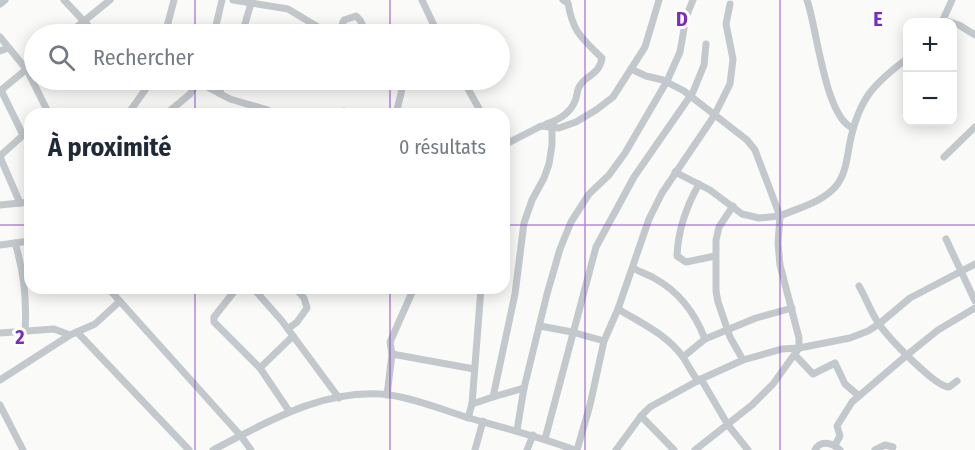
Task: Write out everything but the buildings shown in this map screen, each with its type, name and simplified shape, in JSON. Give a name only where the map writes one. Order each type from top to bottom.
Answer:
[{"type":"street","points":[[0,4],[5,0]]},
{"type":"street","points":[[64,0],[86,24]]},
{"type":"street","points":[[80,24],[110,0]]},
{"type":"street","points":[[168,24],[174,0]]},
{"type":"street","points":[[216,24],[222,0]]},
{"type":"street","points":[[233,0],[252,1],[288,9],[313,24]]},
{"type":"street","points":[[288,9],[292,0]]},
{"type":"street","points":[[422,0],[433,24]]},
{"type":"street","points":[[510,142],[560,119],[567,113],[574,103],[579,87],[597,71],[601,63],[602,58],[586,44],[574,26],[568,3],[563,0]]},
{"type":"street","points":[[541,126],[559,128],[596,110],[613,97],[645,47],[659,0]]},
{"type":"street","points":[[517,430],[524,388],[550,283],[571,222],[589,194],[609,175],[625,153],[667,81],[680,52],[686,17],[693,0]]},
{"type":"street","points":[[807,0],[831,102],[848,126],[853,128]]},
{"type":"street","points":[[944,18],[952,0]]},
{"type":"street","points":[[245,24],[252,1]]},
{"type":"street","points":[[213,450],[289,411],[339,398],[387,395],[435,406],[576,450],[590,405],[604,341],[618,309],[649,219],[675,172],[714,116],[730,84],[733,59],[726,24],[730,4]]},
{"type":"street","points":[[342,24],[344,20],[356,16],[362,24]]},
{"type":"street","points":[[957,24],[975,35]]},
{"type":"street","points":[[0,37],[24,67]]},
{"type":"street","points":[[545,439],[596,247],[608,221],[634,177],[690,97],[702,73],[706,44]]},
{"type":"street","points":[[0,51],[8,48]]},
{"type":"street","points":[[675,172],[699,184],[742,214],[750,217],[780,216],[815,201],[836,186],[844,171],[853,128],[863,102],[870,91],[903,62]]},
{"type":"street","points":[[631,69],[646,76],[667,81],[747,140],[755,150],[780,216],[778,243],[780,265],[800,338],[799,348],[773,384],[752,405],[695,450]]},
{"type":"street","points":[[20,203],[0,156],[23,135],[0,91],[24,72]]},
{"type":"street","points":[[37,90],[46,108]]},
{"type":"street","points":[[132,108],[145,90]]},
{"type":"street","points":[[173,108],[194,90]]},
{"type":"street","points":[[214,90],[242,104],[259,108]]},
{"type":"street","points":[[397,108],[402,90]]},
{"type":"street","points":[[469,90],[479,108]]},
{"type":"street","points":[[493,397],[515,294],[524,223],[549,164],[552,126]]},
{"type":"street","points":[[944,157],[975,127]]},
{"type":"street","points":[[699,184],[689,201],[682,222],[677,256],[686,262],[715,256]]},
{"type":"street","points":[[0,205],[24,203]]},
{"type":"street","points":[[733,206],[719,227],[715,256],[718,302],[728,330],[743,360]]},
{"type":"street","points":[[946,239],[975,301]]},
{"type":"street","points":[[0,245],[24,242]]},
{"type":"street","points":[[15,243],[24,285]]},
{"type":"street","points":[[616,450],[641,416],[661,401],[699,380],[743,360],[782,349],[850,338],[879,324],[910,298],[975,264]]},
{"type":"street","points":[[633,268],[660,282],[681,299],[694,317],[705,339]]},
{"type":"street","points":[[860,286],[879,324],[907,355],[941,385],[949,387],[957,381]]},
{"type":"street","points":[[25,294],[25,331]]},
{"type":"street","points":[[113,294],[241,436],[251,450]]},
{"type":"street","points":[[232,294],[214,317],[214,322],[260,368],[289,411]]},
{"type":"street","points":[[258,294],[288,329],[339,398]]},
{"type":"street","points":[[288,329],[297,322],[307,308],[306,302],[300,294]]},
{"type":"street","points":[[387,395],[392,354],[390,342],[411,294]]},
{"type":"street","points":[[468,418],[472,404],[480,294]]},
{"type":"street","points":[[0,380],[73,334],[95,324],[119,302]]},
{"type":"street","points":[[683,357],[705,339],[756,318],[792,308]]},
{"type":"street","points":[[815,450],[820,443],[837,448],[840,436],[837,426],[850,404],[938,330],[975,308]]},
{"type":"street","points":[[618,309],[656,331],[683,357],[728,425],[748,450]]},
{"type":"street","points":[[540,326],[604,341]]},
{"type":"street","points":[[0,333],[54,329],[73,334],[189,450]]},
{"type":"street","points":[[260,368],[293,336]]},
{"type":"street","points":[[392,354],[474,369]]},
{"type":"street","points":[[795,355],[813,374],[835,363],[845,384],[859,396]]},
{"type":"street","points":[[472,404],[524,388]]},
{"type":"street","points":[[0,405],[23,450]]},
{"type":"street","points":[[641,416],[674,450]]},
{"type":"street","points":[[475,450],[483,421]]},
{"type":"street","points":[[527,450],[533,435]]},
{"type":"street","points":[[875,450],[885,445],[893,447]]}]
